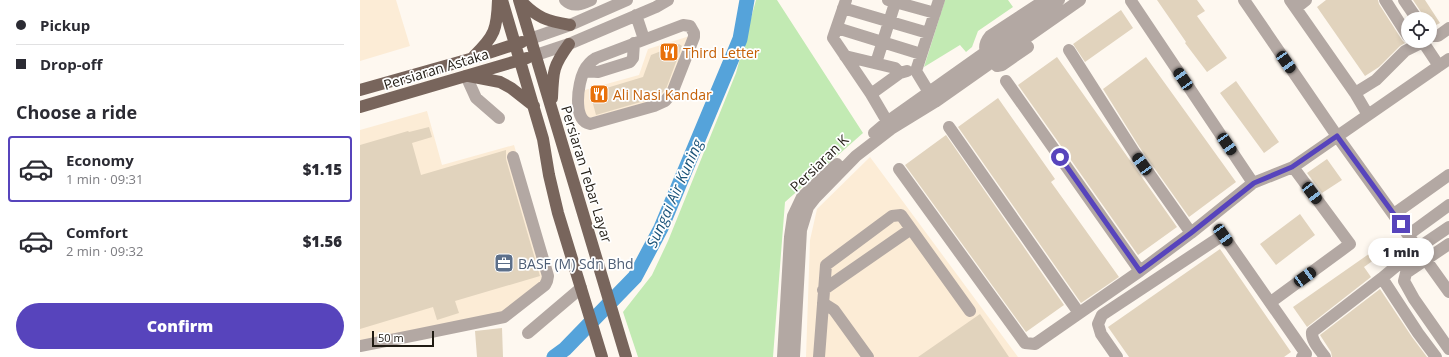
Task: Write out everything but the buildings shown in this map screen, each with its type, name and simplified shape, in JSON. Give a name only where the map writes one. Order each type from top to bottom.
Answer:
[{"type":"main road","points":[[470,59],[487,43],[493,35],[498,16],[498,0]]},
{"type":"main road","points":[[502,0],[543,139],[553,195],[600,351]]},
{"type":"main road","points":[[519,0],[531,12],[543,19],[570,26]]},
{"type":"main road","name":"Persiaran Tebar Layar","points":[[519,0],[626,357]]},
{"type":"main road","name":"Persiaran Astaka","points":[[360,90],[470,59],[530,39]]},
{"type":"main road","points":[[552,108],[553,73],[558,60],[569,44]]},
{"type":"main road","name":"Persiaran Astaka","points":[[360,107],[536,55]]},
{"type":"main road","points":[[466,76],[500,82],[511,88],[534,106]]},
{"type":"street","points":[[565,0],[570,4],[577,5],[591,0]]},
{"type":"street","points":[[530,39],[570,26],[627,0]]},
{"type":"street","points":[[536,55],[569,44],[656,7],[668,0]]},
{"type":"street","points":[[932,97],[916,71],[939,0]]},
{"type":"street","points":[[989,57],[985,45],[990,36],[1045,0]]},
{"type":"street","points":[[989,57],[1059,0]]},
{"type":"street","points":[[989,57],[1078,0]]},
{"type":"street","points":[[1244,0],[1337,136],[1449,292]]},
{"type":"street","points":[[1306,0],[1293,4],[1356,93],[1368,115]]},
{"type":"street","points":[[1385,0],[1401,25]]},
{"type":"street","points":[[1404,0],[1412,12]]},
{"type":"street","points":[[876,63],[889,22],[893,1],[935,14]]},
{"type":"street","points":[[1131,1],[1254,183]]},
{"type":"street","points":[[889,125],[871,94],[833,38],[844,4],[889,22],[928,33]]},
{"type":"street","points":[[636,15],[639,41]]},
{"type":"street","points":[[683,25],[690,26],[694,33],[694,37],[670,97],[661,103],[586,124],[580,113],[578,103],[579,82],[588,64],[596,58],[639,41],[683,25]]},
{"type":"street","points":[[836,28],[921,54]]},
{"type":"street","points":[[1437,36],[1449,28]]},
{"type":"street","points":[[1356,93],[1376,80],[1408,48]]},
{"type":"street","points":[[1427,48],[1439,66]]},
{"type":"street","points":[[1069,50],[1134,152],[1191,233]]},
{"type":"street","points":[[845,56],[895,68],[900,72]]},
{"type":"street","name":"Persiaran K","points":[[783,357],[790,238],[793,216],[796,206],[802,197],[832,169],[889,125],[989,57]]},
{"type":"street","points":[[899,169],[1025,343],[1035,344],[1140,271],[1254,183],[1292,167],[1449,59]]},
{"type":"street","points":[[871,94],[900,72],[916,71]]},
{"type":"street","points":[[466,76],[476,98],[499,118]]},
{"type":"street","points":[[1006,81],[1140,271]]},
{"type":"street","name":"Persiaran K","points":[[794,357],[801,230],[808,207],[856,156],[889,125]]},
{"type":"street","points":[[949,127],[1079,313]]},
{"type":"street","points":[[360,346],[504,317],[545,285],[548,276],[513,157]]},
{"type":"street","points":[[1271,302],[1350,244],[1292,167]]},
{"type":"street","points":[[1394,214],[1449,175]]},
{"type":"street","points":[[1408,234],[1449,205]]},
{"type":"street","points":[[819,357],[826,265],[892,216],[901,215],[970,311]]},
{"type":"street","points":[[1325,357],[1314,340],[1312,332],[1418,248],[1449,227]]},
{"type":"street","points":[[823,290],[911,229]]},
{"type":"street","points":[[1117,357],[1101,334],[1098,324],[1102,315],[1223,235],[1306,354],[1302,357]]},
{"type":"street","points":[[1449,244],[1406,273],[1404,276],[1404,281],[1414,299],[1449,349]]},
{"type":"street","points":[[1382,278],[1418,333],[1436,357]]},
{"type":"street","points":[[528,333],[582,291]]},
{"type":"street","points":[[823,303],[834,310],[868,357]]},
{"type":"shaded area","points":[[360,0],[396,0],[410,46],[360,61]]},
{"type":"shaded area","points":[[690,36],[663,99],[586,119],[581,91],[639,75],[648,49]]},
{"type":"shaded area","points":[[427,111],[442,165],[514,145],[551,273],[501,313],[360,341],[360,130]]},
{"type":"shaded area","points":[[870,157],[1018,357],[806,357],[810,240],[817,209]]},
{"type":"green space","points":[[756,0],[777,0],[863,133],[785,202],[773,357],[638,357],[623,312],[652,275],[668,241],[736,73]]},
{"type":"green space","points":[[945,0],[1008,0],[1013,7],[978,31],[972,47],[966,52],[960,45],[924,67]]},
{"type":"waterway","name":"Sungai Air Kuning","points":[[554,357],[565,349],[635,277],[661,228],[740,39],[747,0]]},
{"type":"place","name":"Third Letter","points":[[669,52]]},
{"type":"place","name":"Ali Nasi Kandar","points":[[599,94]]},
{"type":"place","name":"BASF (M) Sdn Bhd","points":[[504,263]]},
{"type":"route","points":[[1060,157],[1140,271],[1254,183],[1292,167],[1337,136],[1401,224]]}]
